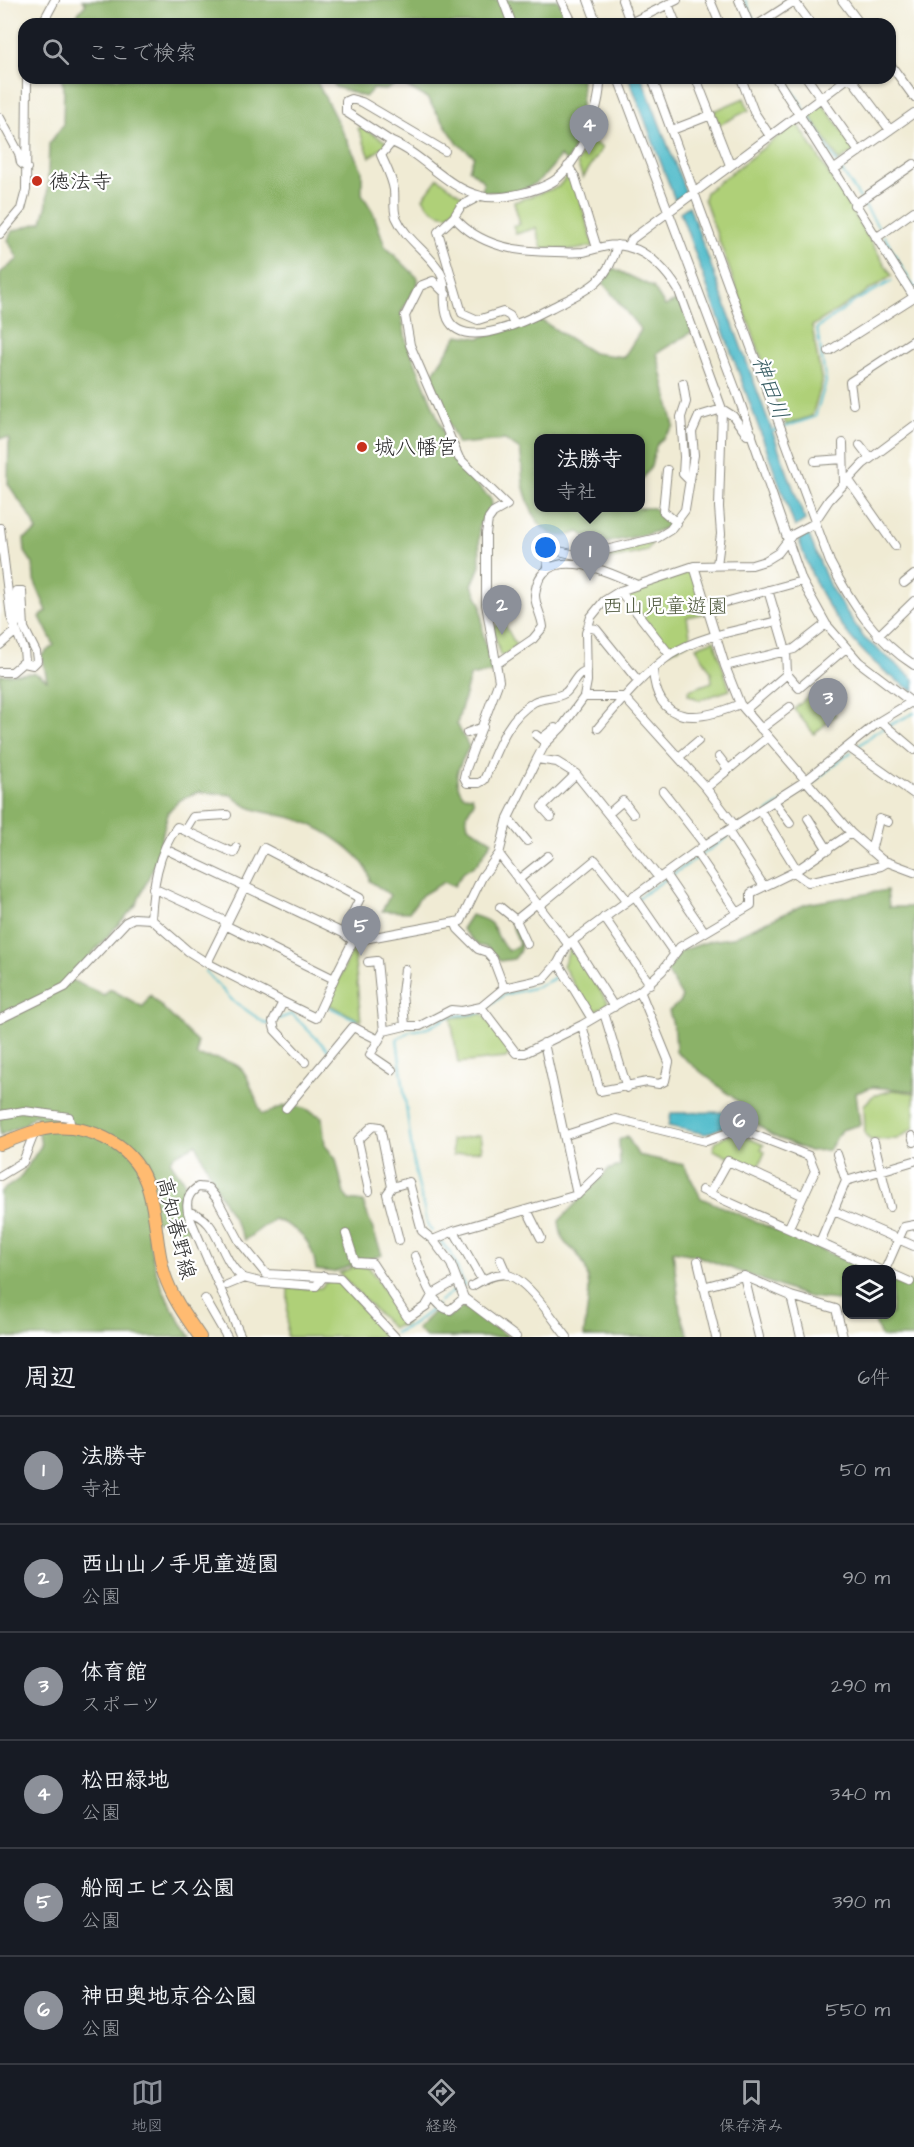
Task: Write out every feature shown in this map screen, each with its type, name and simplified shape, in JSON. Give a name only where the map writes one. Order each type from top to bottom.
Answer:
[{"type":"main road","name":"高知春野線","points":[[0,1144],[35,1131],[55,1128],[88,1131],[118,1145],[142,1172],[150,1195],[164,1273],[179,1305],[200,1337]]},
{"type":"street","points":[[45,18],[55,0]]},
{"type":"street","points":[[503,0],[510,18]]},
{"type":"street","points":[[561,0],[570,18]]},
{"type":"street","points":[[588,0],[595,18]]},
{"type":"street","points":[[622,0],[628,18]]},
{"type":"street","points":[[641,18],[677,0]]},
{"type":"street","points":[[710,0],[718,18]]},
{"type":"street","points":[[739,0],[746,18]]},
{"type":"street","points":[[842,0],[856,18]]},
{"type":"street","points":[[775,18],[795,1],[807,18]]},
{"type":"street","points":[[668,4],[674,18]]},
{"type":"street","points":[[896,72],[914,97]]},
{"type":"street","points":[[0,234],[21,209],[26,190],[27,84]]},
{"type":"street","points":[[445,151],[362,102],[351,99],[346,101],[346,112],[392,142],[405,147],[438,175],[480,196],[507,196],[547,185],[558,178],[568,166],[591,124],[599,84]]},
{"type":"street","points":[[384,1031],[405,1026],[420,1026],[451,1010],[462,1011],[482,1007],[504,988],[539,981],[560,967],[572,944],[604,917],[705,845],[774,801],[807,784],[913,702],[884,684],[846,648],[826,624],[802,581],[752,434],[620,84]]},
{"type":"street","points":[[654,84],[814,523],[845,592],[878,636],[914,665]]},
{"type":"street","points":[[698,84],[730,165]]},
{"type":"street","points":[[743,84],[754,112],[770,136]]},
{"type":"street","points":[[781,84],[802,112],[880,235],[914,297],[829,351]]},
{"type":"street","points":[[811,84],[859,152]]},
{"type":"street","points":[[628,247],[632,239],[669,210],[841,84]]},
{"type":"street","points":[[854,84],[890,130]]},
{"type":"street","points":[[837,167],[914,113]]},
{"type":"street","points":[[672,130],[711,116]]},
{"type":"street","points":[[0,118],[19,153],[21,163],[27,168]]},
{"type":"street","points":[[392,142],[381,155],[392,178],[396,216],[412,243],[440,271],[447,294],[448,318],[455,328],[467,334],[479,335],[514,324],[539,314],[601,281],[613,261],[617,245]]},
{"type":"street","points":[[859,202],[914,164]]},
{"type":"street","points":[[568,166],[576,177],[597,248]]},
{"type":"street","points":[[480,196],[460,206],[454,217],[438,232],[462,313],[478,320],[503,312],[510,316],[514,324]]},
{"type":"street","points":[[880,235],[914,211]]},
{"type":"street","points":[[454,217],[473,234],[520,251],[581,252],[617,245],[628,247],[660,266],[679,291],[722,409],[719,507],[721,534],[717,565]]},
{"type":"street","points":[[447,294],[433,281],[420,286],[405,316],[410,345],[459,458],[507,505],[493,513],[488,520],[486,534],[487,614],[492,649],[498,663],[499,681],[464,774],[467,783],[479,783],[484,780],[510,724],[520,713],[534,702],[567,692],[579,674],[587,671]]},
{"type":"street","points":[[853,404],[850,382],[914,340]]},
{"type":"street","points":[[683,383],[686,402],[681,417],[684,457],[682,474],[690,481]]},
{"type":"street","points":[[549,567],[547,558],[551,552],[559,551],[580,556],[657,538],[677,523],[685,510],[695,421],[699,416],[722,409],[733,416],[747,435],[752,434]]},
{"type":"street","points":[[165,849],[343,933],[353,941],[461,921],[482,878],[499,854],[508,818],[545,744],[559,730],[584,697],[588,627],[591,617],[604,601],[620,591],[694,566],[752,565],[765,561],[789,539],[814,523],[829,500],[870,458],[914,426]]},
{"type":"street","points":[[843,443],[846,481],[895,546]]},
{"type":"street","points":[[860,446],[870,458]]},
{"type":"street","points":[[815,461],[843,459]]},
{"type":"street","points":[[667,470],[663,511],[677,523]]},
{"type":"street","points":[[0,528],[14,630],[24,650],[20,666]]},
{"type":"street","points":[[498,663],[533,639],[543,627],[535,598],[538,579],[549,567],[556,564],[597,568],[637,585]]},
{"type":"street","points":[[694,566],[725,666],[743,707],[851,833],[886,862],[900,865],[914,872]]},
{"type":"street","points":[[904,583],[914,574]]},
{"type":"street","points":[[707,607],[802,581]]},
{"type":"street","points":[[768,590],[786,651],[784,659],[787,674],[799,688],[846,648]]},
{"type":"street","points":[[0,645],[14,630],[17,621],[16,591],[22,591],[24,628],[36,652],[36,661],[33,665],[0,667]]},
{"type":"street","points":[[620,591],[670,655]]},
{"type":"street","points":[[878,636],[914,601]]},
{"type":"street","points":[[598,728],[624,697],[670,655],[716,636],[777,621]]},
{"type":"street","points":[[725,666],[794,649],[826,624]]},
{"type":"street","points":[[588,627],[596,629],[639,682]]},
{"type":"street","points":[[0,672],[20,666]]},
{"type":"street","points":[[653,670],[657,697],[676,714],[686,717],[712,716],[743,707],[787,674]]},
{"type":"street","points":[[584,697],[624,697],[706,788],[763,885]]},
{"type":"street","points":[[762,729],[790,706]]},
{"type":"street","points":[[885,725],[914,750]]},
{"type":"street","points":[[467,733],[483,727]]},
{"type":"street","points":[[537,735],[541,739],[555,728],[559,730]]},
{"type":"street","points":[[706,788],[768,737]]},
{"type":"street","points":[[679,757],[698,741]]},
{"type":"street","points":[[852,750],[914,794]]},
{"type":"street","points":[[719,757],[728,769]]},
{"type":"street","points":[[537,759],[558,762],[576,774],[662,876],[704,931]]},
{"type":"street","points":[[551,818],[542,807],[576,774]]},
{"type":"street","points":[[663,791],[705,845]]},
{"type":"street","points":[[617,794],[633,814]]},
{"type":"street","points":[[608,814],[623,801]]},
{"type":"street","points":[[774,801],[790,823]]},
{"type":"street","points":[[760,810],[796,871],[808,882],[881,866],[886,862]]},
{"type":"street","points":[[184,831],[193,817],[228,815]]},
{"type":"street","points":[[508,818],[527,841]]},
{"type":"street","points":[[808,818],[828,850]]},
{"type":"street","points":[[871,851],[876,818],[888,822]]},
{"type":"street","points":[[151,920],[154,878],[169,838],[177,827],[234,853],[236,848]]},
{"type":"street","points":[[482,1007],[516,1053],[525,1053],[582,1025],[640,991],[650,984],[674,953],[704,931],[751,905],[751,893],[763,885],[796,871],[851,833]]},
{"type":"street","points":[[207,963],[264,848],[360,898],[343,933]]},
{"type":"street","points":[[696,852],[737,912]]},
{"type":"street","points":[[499,854],[538,905],[572,944],[614,1007]]},
{"type":"street","points":[[518,880],[548,856]]},
{"type":"street","points":[[516,920],[595,860],[630,898],[674,953]]},
{"type":"street","points":[[153,888],[334,979]]},
{"type":"street","points":[[500,907],[516,920],[527,944]]},
{"type":"street","points":[[604,917],[650,984]]},
{"type":"street","points":[[0,1018],[65,987],[126,922],[134,918],[151,920],[188,951],[207,963],[316,1018],[353,941]]},
{"type":"street","points":[[455,922],[458,929],[478,949],[487,952],[493,959],[504,988]]},
{"type":"street","points":[[368,962],[376,961],[384,1031],[370,1056],[392,1070]]},
{"type":"street","points":[[560,967],[592,1019]]},
{"type":"street","points":[[405,969],[402,993],[405,1026]]},
{"type":"street","points":[[582,1025],[600,1091],[665,1081],[669,1062],[640,991]]},
{"type":"street","points":[[283,1002],[273,1022],[274,1030],[305,1062]]},
{"type":"street","points":[[604,1013],[627,1088]]},
{"type":"street","points":[[286,1108],[352,1027],[379,1040]]},
{"type":"street","points":[[544,1043],[566,1135],[577,1195]]},
{"type":"street","points":[[0,1115],[24,1111],[69,1117],[71,1129]]},
{"type":"street","points":[[566,1135],[616,1119],[706,1141],[739,1129],[809,1156],[814,1171],[789,1227]]},
{"type":"street","points":[[369,1191],[358,1140],[373,1126],[380,1127],[392,1186],[387,1194],[399,1240]]},
{"type":"street","points":[[0,1176],[23,1162],[35,1131]]},
{"type":"street","points":[[874,1142],[890,1207]]},
{"type":"street","points":[[820,1242],[846,1181],[837,1154]]},
{"type":"street","points":[[802,1195],[728,1161],[706,1192],[871,1265]]},
{"type":"street","points":[[846,1181],[914,1161]]},
{"type":"street","points":[[433,1240],[454,1231],[577,1195],[600,1173]]},
{"type":"street","points":[[392,1186],[409,1182],[422,1231],[433,1240],[451,1264],[464,1298],[516,1337]]},
{"type":"street","points":[[241,1337],[188,1212],[190,1192],[198,1186],[208,1188],[217,1199],[240,1242],[266,1274],[340,1278],[395,1337]]},
{"type":"street","points":[[527,1210],[541,1238]]},
{"type":"street","points":[[834,1210],[914,1246]]},
{"type":"street","points":[[188,1212],[197,1213],[208,1221],[234,1271],[244,1278],[260,1282],[316,1286],[324,1276]]},
{"type":"street","points":[[887,1265],[904,1227],[914,1225]]},
{"type":"street","points":[[454,1231],[482,1280]]},
{"type":"street","points":[[346,1234],[355,1262],[372,1263],[408,1318],[457,1280]]},
{"type":"street","points":[[415,1256],[434,1297],[444,1309],[450,1310],[464,1298]]},
{"type":"street","points":[[500,1259],[507,1275]]},
{"type":"street","points":[[698,1261],[717,1337]]},
{"type":"street","points":[[472,1286],[482,1280],[507,1275],[522,1281],[567,1337]]},
{"type":"street","points":[[704,1287],[744,1276],[791,1296],[836,1309],[843,1337]]},
{"type":"street","points":[[744,1276],[759,1337]]},
{"type":"street","points":[[896,1276],[910,1282]]},
{"type":"street","points":[[227,1285],[244,1278]]},
{"type":"street","points":[[791,1296],[801,1337]]},
{"type":"street","points":[[205,1299],[227,1337]]},
{"type":"green space","points":[[82,0],[558,0],[567,18],[74,18],[86,4]]},
{"type":"green space","points":[[63,84],[318,84],[362,170],[362,194],[373,212],[385,246],[418,278],[418,283],[401,313],[406,340],[458,467],[491,499],[492,505],[479,526],[480,566],[472,585],[481,604],[483,635],[494,672],[470,676],[457,724],[469,747],[457,777],[459,789],[463,795],[472,796],[474,802],[466,815],[468,826],[492,841],[478,863],[463,873],[454,886],[444,882],[422,895],[409,912],[382,911],[390,895],[370,881],[368,872],[354,853],[332,837],[302,821],[256,810],[232,795],[198,792],[180,800],[168,812],[156,861],[136,905],[69,979],[104,995],[110,989],[143,1007],[150,995],[197,1042],[197,1056],[228,1061],[243,1071],[262,1114],[290,1105],[304,1108],[322,1117],[325,1145],[336,1159],[344,1194],[349,1200],[363,1202],[382,1255],[333,1272],[316,1270],[312,1251],[304,1237],[291,1227],[274,1219],[245,1240],[220,1195],[196,1144],[173,1156],[170,1161],[185,1183],[183,1191],[189,1229],[180,1237],[174,1218],[147,1223],[152,1256],[160,1283],[191,1337],[0,1337],[0,1192],[19,1179],[41,1146],[36,1114],[25,1124],[0,1135],[0,675],[35,673],[47,680],[42,655],[54,645],[40,617],[47,611],[34,580],[33,564],[25,552],[24,539],[37,531],[32,519],[8,484],[9,438],[0,438],[0,273],[18,259],[8,240],[12,231],[42,222],[47,204],[49,144],[63,125]]},
{"type":"green space","points":[[333,84],[396,84],[386,90],[373,89],[365,97],[335,87]]},
{"type":"green space","points":[[402,84],[582,84],[581,108],[585,125],[567,162],[560,156],[535,183],[519,190],[482,192],[484,182],[469,169],[474,156],[458,144],[427,98]]},
{"type":"green space","points":[[744,98],[749,110],[719,125],[714,111]]},
{"type":"green space","points":[[822,103],[856,150],[839,161],[809,113]]},
{"type":"green space","points":[[797,122],[892,276],[812,326],[822,383],[812,416],[786,425],[704,199],[706,192]]},
{"type":"green space","points":[[362,127],[388,143],[370,157],[358,128]]},
{"type":"green space","points":[[590,140],[602,148],[583,178],[577,163]]},
{"type":"green space","points":[[569,174],[573,178],[594,246],[575,250],[542,248],[536,228],[516,234],[513,226],[520,224],[514,202],[558,187]]},
{"type":"green space","points":[[438,178],[465,198],[448,215],[433,210],[423,198]]},
{"type":"green space","points":[[613,268],[653,287],[665,306],[680,299],[692,332],[657,353],[674,426],[656,446],[651,467],[645,475],[645,434],[534,434],[534,512],[645,512],[645,508],[653,508],[673,524],[646,534],[599,545],[579,532],[557,536],[542,527],[531,509],[524,488],[520,450],[505,440],[458,444],[436,395],[431,376],[458,335],[479,338],[539,319],[593,353],[624,357],[641,330],[603,283]]},
{"type":"green space","points":[[653,541],[647,551],[593,563],[587,561],[588,558]]},
{"type":"green space","name":"西山児童遊園","points":[[693,570],[706,613],[687,617],[691,641],[670,652],[624,594]]},
{"type":"green space","points":[[505,625],[516,645],[505,655],[500,655],[493,626]]},
{"type":"green space","points":[[714,640],[730,690],[699,700],[688,694],[689,690],[712,682],[711,672],[696,647]]},
{"type":"green space","points":[[814,692],[836,715],[814,734],[794,709]]},
{"type":"green space","points":[[887,890],[889,907],[914,907],[914,1091],[872,1087],[856,1093],[860,1125],[841,1130],[829,1150],[809,1151],[771,1135],[746,1115],[741,1104],[676,1052],[675,1032],[669,1011],[679,1003],[682,997],[667,971],[681,951],[710,941],[731,938],[806,904]]},
{"type":"green space","points":[[471,915],[488,921],[508,951],[519,945],[511,922],[521,940],[520,950],[514,959],[500,961],[487,947],[479,946],[462,929]]},
{"type":"green space","points":[[571,946],[609,1004],[591,1013],[563,966]]},
{"type":"green space","points":[[352,951],[354,952],[361,1021],[328,1004]]},
{"type":"green space","points":[[483,1014],[511,1051],[506,1058],[458,1063],[451,1018]]},
{"type":"green space","points":[[893,1090],[914,1093],[914,1128],[897,1139],[870,1140],[865,1134],[864,1105],[873,1096]]},
{"type":"green space","points":[[735,1132],[764,1145],[761,1149],[765,1152],[757,1170],[713,1150],[716,1141]]},
{"type":"green space","points":[[480,1135],[482,1150],[453,1155],[451,1140]]},
{"type":"green space","points":[[627,1136],[638,1155],[684,1165],[701,1198],[858,1265],[842,1265],[842,1301],[808,1297],[695,1255],[673,1251],[680,1311],[689,1337],[584,1337],[588,1278],[581,1259],[564,1242],[559,1221],[608,1170],[620,1166],[619,1140]]},
{"type":"green space","points":[[356,1266],[369,1267],[406,1324],[392,1328],[339,1273]]},
{"type":"green space","points":[[327,1280],[338,1282],[388,1334],[379,1337],[287,1337],[288,1288],[321,1288]]},
{"type":"green space","points":[[896,1282],[901,1285],[914,1283],[914,1337],[881,1337],[874,1319],[896,1319]]},
{"type":"green space","points":[[462,1307],[470,1309],[509,1337],[426,1337],[417,1329],[438,1308],[447,1318]]},
{"type":"water","points":[[631,84],[644,84],[686,193],[675,200]]},
{"type":"water","points":[[689,206],[805,520],[795,527],[680,212]]},
{"type":"water","points":[[808,533],[830,587],[864,638],[914,679],[913,691],[874,662],[842,626],[817,585],[807,563],[799,540]]},
{"type":"water","points":[[724,1112],[728,1125],[706,1134],[668,1126],[671,1113]]},
{"type":"waterway","points":[[745,0],[753,18]]},
{"type":"waterway","points":[[789,84],[837,163]]},
{"type":"waterway","points":[[840,168],[860,198]]},
{"type":"waterway","points":[[863,203],[881,231]]},
{"type":"waterway","points":[[884,236],[914,288]]},
{"type":"waterway","name":"神田川","points":[[770,432],[815,417],[826,382],[817,328],[857,300],[892,281]]},
{"type":"waterway","points":[[856,748],[876,732],[914,713]]},
{"type":"waterway","points":[[766,813],[805,788],[851,752]]},
{"type":"waterway","points":[[733,834],[761,816]]},
{"type":"waterway","points":[[638,898],[728,837]]},
{"type":"waterway","points":[[432,1231],[428,1226],[414,1166],[397,1039],[410,1031],[428,1028],[450,1016],[479,1013],[504,995],[537,987],[553,979],[559,970]]},
{"type":"waterway","points":[[205,971],[232,1000],[266,1024],[271,1022]]},
{"type":"waterway","points":[[329,1007],[355,1019],[358,1026]]},
{"type":"waterway","points":[[276,1020],[292,1014],[329,1051]]},
{"type":"waterway","points":[[441,1242],[452,1255],[464,1285],[462,1286]]},
{"type":"waterway","points":[[440,1301],[458,1288]]},
{"type":"waterway","points":[[394,1333],[412,1325],[437,1305]]},
{"type":"place","name":"松田緑地","points":[[589,155]]},
{"type":"place","name":"徳法寺","points":[[37,181]]},
{"type":"place","name":"城八幡宮","points":[[362,447]]},
{"type":"place","name":"法勝寺","points":[[590,581]]},
{"type":"place","name":"西山山ノ手児童遊園","points":[[502,635]]},
{"type":"place","name":"体育館","points":[[828,728]]},
{"type":"place","name":"船岡エビス公園","points":[[361,956]]},
{"type":"place","name":"神田奥地京谷公園","points":[[739,1151]]}]
